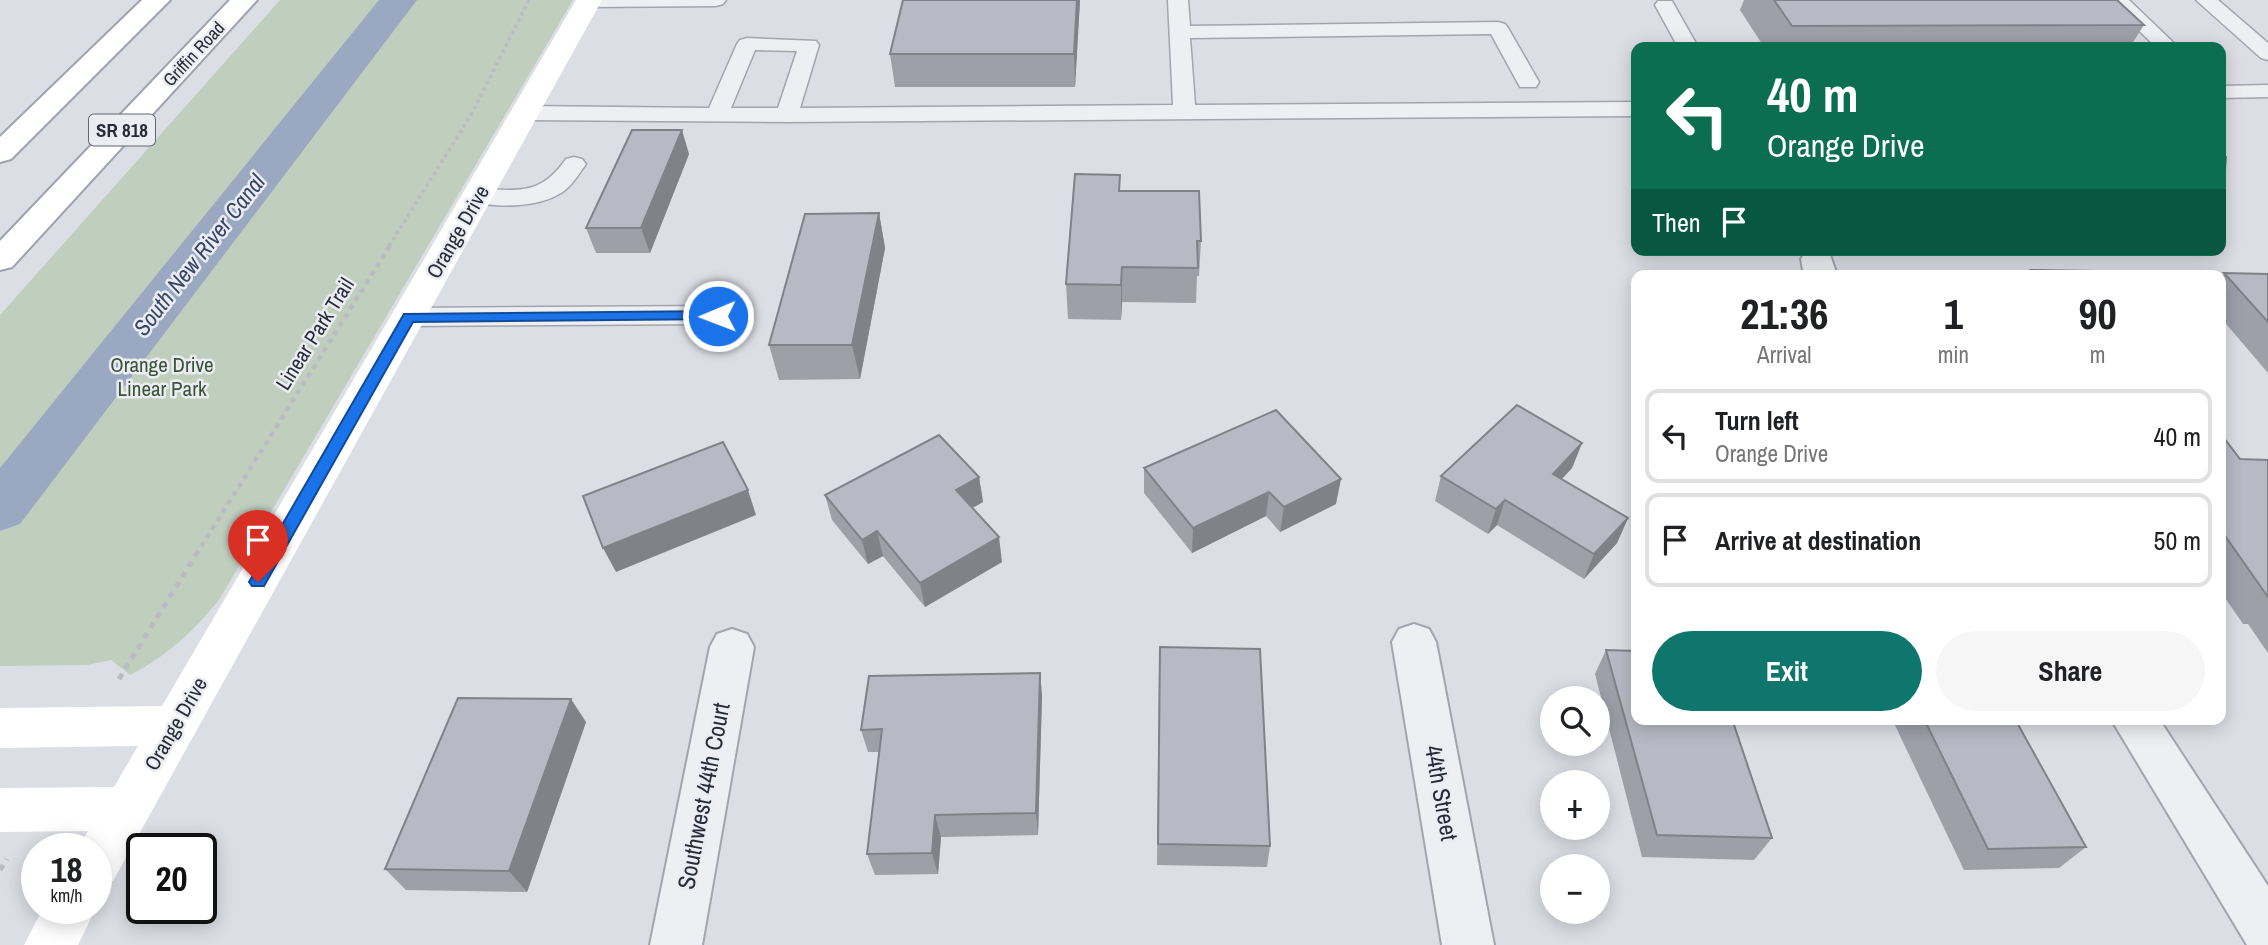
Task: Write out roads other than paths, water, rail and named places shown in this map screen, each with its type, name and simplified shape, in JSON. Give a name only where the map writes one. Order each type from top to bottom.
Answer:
[{"type":"street","points":[[0,153],[158,0]]},
{"type":"street","name":"Griffin Road","points":[[0,260],[244,0]]},
{"type":"street","name":"Orange Drive","points":[[112,836],[589,1]]},
{"type":"street","name":"44th Street","points":[[1414,642],[1468,945]]},
{"type":"street","name":"Southwest 44th Court","points":[[676,945],[732,648]]},
{"type":"street","points":[[2138,725],[2268,932]]},
{"type":"street","points":[[0,728],[176,726]]},
{"type":"street","points":[[4,810],[128,809]]},
{"type":"street","points":[[50,945],[62,924]]},
{"type":"lane","points":[[589,1],[716,0]]},
{"type":"lane","points":[[1178,0],[1184,111]]},
{"type":"lane","points":[[2117,0],[2163,42]]},
{"type":"lane","points":[[2206,0],[2268,54]]},
{"type":"lane","points":[[1665,5],[1685,42]]},
{"type":"lane","points":[[1179,32],[1498,28],[1528,82]]},
{"type":"lane","points":[[718,115],[747,44],[809,45],[787,115]]},
{"type":"lane","points":[[2226,92],[2268,91]]},
{"type":"lane","points":[[525,113],[787,115],[1631,109]]},
{"type":"lane","points":[[478,196],[536,196],[553,191],[564,182],[574,164]]},
{"type":"lane","points":[[409,317],[718,316]]},
{"type":"waterway","name":"South New River Canal","points":[[0,509],[398,0]]},
{"type":"park label","name":"Orange Drive Linear Park","points":[[162,377]]}]
